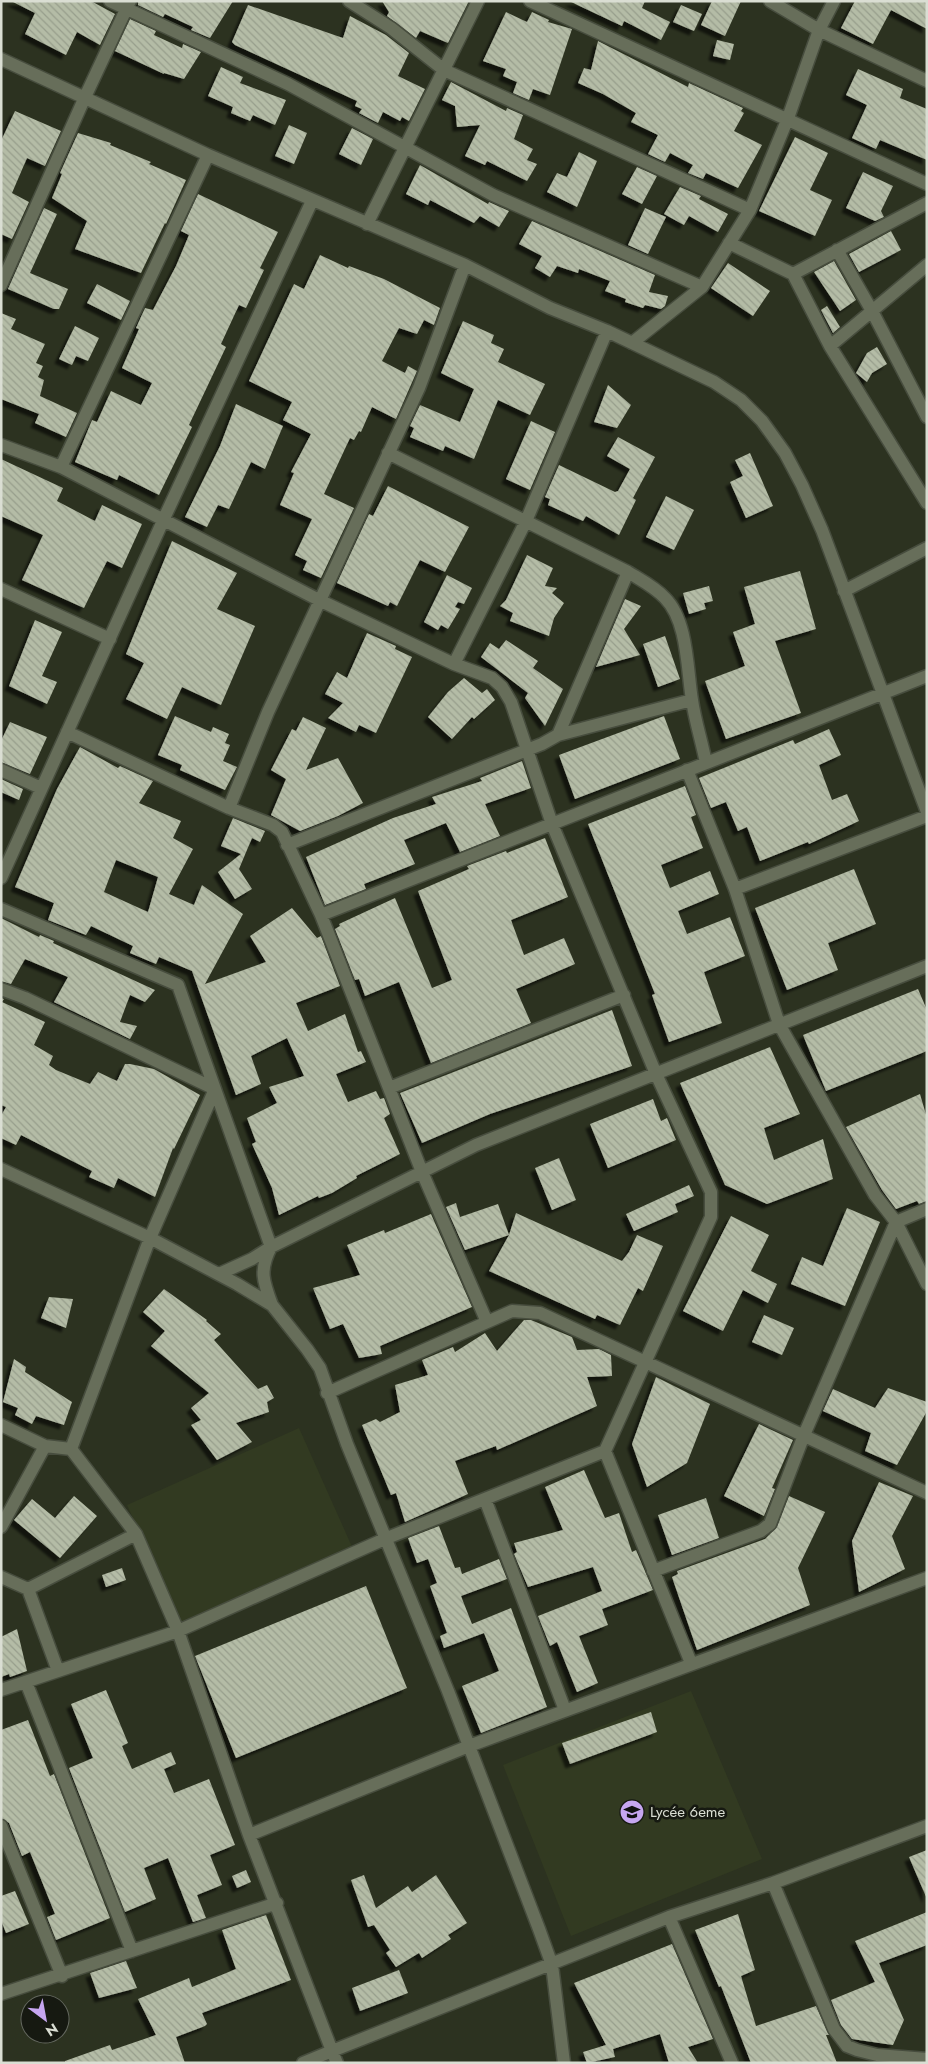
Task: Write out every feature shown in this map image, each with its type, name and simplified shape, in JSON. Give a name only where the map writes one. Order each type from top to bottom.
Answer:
[{"type":"street","points":[[110,1],[129,5],[288,84],[518,207],[702,287]]},
{"type":"street","points":[[349,1],[391,28],[444,70],[750,210]]},
{"type":"street","points":[[366,224],[478,1]]},
{"type":"street","points":[[530,1],[788,118],[927,184]]},
{"type":"street","points":[[770,1],[819,30],[927,81]]},
{"type":"street","points":[[632,343],[702,287],[750,210],[788,118],[819,30],[834,1]]},
{"type":"street","points":[[1,285],[85,97],[129,5]]},
{"type":"street","points":[[1,60],[312,201],[465,265],[550,308],[607,331],[714,382],[741,400],[762,422],[785,452],[802,485],[927,812]]},
{"type":"street","points":[[61,467],[208,155]]},
{"type":"street","points":[[1,878],[163,521],[312,201]]},
{"type":"street","points":[[793,274],[927,203]]},
{"type":"street","points":[[729,244],[793,274],[830,346],[927,503]]},
{"type":"street","points":[[838,250],[872,310],[927,417]]},
{"type":"street","points":[[229,808],[268,712],[419,388],[465,265]]},
{"type":"street","points":[[830,346],[927,265]]},
{"type":"street","points":[[454,664],[526,521],[607,331]]},
{"type":"street","points":[[1,445],[61,467],[321,601],[454,664],[492,678],[502,687],[511,702],[552,824],[656,1074],[711,1192],[712,1204],[711,1217],[605,1451],[387,1538],[178,1631],[1,1690]]},
{"type":"street","points":[[388,453],[628,572],[650,585],[667,600],[682,631],[690,669],[692,700],[706,763]]},
{"type":"street","points":[[844,592],[927,548]]},
{"type":"street","points":[[558,736],[628,572]]},
{"type":"street","points":[[1,589],[110,639]]},
{"type":"street","points":[[321,915],[816,718],[883,695],[927,676]]},
{"type":"street","points":[[287,845],[558,736],[692,700]]},
{"type":"street","points":[[67,732],[229,808],[273,825],[282,832],[321,915],[422,1172],[487,1322]]},
{"type":"street","points":[[1,770],[41,788]]},
{"type":"street","points":[[687,770],[735,889],[780,1024],[875,1195],[896,1222],[927,1284]]},
{"type":"street","points":[[735,889],[927,816]]},
{"type":"street","points":[[1,909],[178,985],[271,1246],[263,1263],[264,1285],[272,1304],[320,1368],[327,1393],[387,1538],[469,1746],[552,1965],[564,2063]]},
{"type":"street","points":[[219,1274],[252,1259],[271,1246],[476,1145],[927,966]]},
{"type":"street","points":[[1,989],[215,1089]]},
{"type":"street","points":[[389,1088],[624,996]]},
{"type":"street","points":[[72,1449],[150,1238],[215,1089]]},
{"type":"street","points":[[1,1169],[150,1238],[272,1304]]},
{"type":"street","points":[[653,1571],[761,1531],[770,1524],[804,1435],[896,1222],[927,1209]]},
{"type":"street","points":[[327,1393],[512,1310],[540,1313],[927,1493]]},
{"type":"street","points":[[1,1425],[45,1446],[72,1449],[136,1534],[178,1631],[249,1835],[335,2057]]},
{"type":"street","points":[[1,1526],[45,1446]]},
{"type":"street","points":[[605,1451],[691,1663]]},
{"type":"street","points":[[485,1499],[565,1710]]},
{"type":"street","points":[[28,1589],[136,1534]]},
{"type":"street","points":[[1,1577],[28,1589],[58,1671]]},
{"type":"street","points":[[249,1835],[469,1746],[927,1578]]},
{"type":"street","points":[[26,1682],[132,1951]]},
{"type":"street","points":[[1,1826],[62,1976]]},
{"type":"street","points":[[303,2063],[335,2057],[669,1917],[773,1883],[927,1826]]},
{"type":"street","points":[[773,1883],[834,2029],[847,2046],[877,2059],[927,2059]]},
{"type":"street","points":[[1,1994],[62,1976],[276,1903]]},
{"type":"street","points":[[669,1917],[732,2063]]},
{"type":"shaded area","points":[[299,1428],[353,1549],[181,1625],[127,1505]]},
{"type":"shaded area","name":"Lycée 6eme","points":[[691,1691],[762,1859],[571,1936],[503,1765]]},
{"type":"building","points":[[11,1],[91,1],[115,14],[100,45],[77,32],[66,55],[25,34],[35,13]]},
{"type":"building","points":[[138,1],[233,1],[210,38],[191,30],[193,27],[165,14],[163,17],[138,5]]},
{"type":"building","points":[[382,1],[469,1],[448,43],[420,31],[416,38],[387,16],[389,12]]},
{"type":"building","points":[[569,1],[645,1],[642,8],[670,22],[661,40],[624,21],[622,26]]},
{"type":"building","points":[[712,1],[741,1],[725,36],[701,25]]},
{"type":"building","points":[[855,1],[927,1],[927,29],[891,10],[873,44],[841,28]]},
{"type":"building","points":[[248,5],[343,38],[350,16],[386,35],[409,53],[398,76],[425,89],[409,121],[402,117],[400,121],[383,112],[378,123],[359,113],[362,109],[355,106],[357,101],[235,45],[232,42]]},
{"type":"building","points":[[681,5],[702,14],[694,31],[673,22]]},
{"type":"building","points":[[506,12],[527,22],[532,12],[549,20],[548,22],[572,29],[550,95],[533,89],[529,100],[513,93],[517,82],[503,76],[506,69],[483,61]]},
{"type":"building","points":[[130,19],[156,31],[154,35],[182,48],[183,44],[201,52],[184,79],[164,74],[115,51]]},
{"type":"building","points":[[717,40],[734,44],[730,60],[713,56]]},
{"type":"building","points":[[598,41],[688,87],[689,83],[743,108],[741,111],[744,113],[734,131],[762,145],[738,188],[706,173],[703,179],[688,173],[693,165],[670,153],[665,162],[648,154],[658,135],[631,122],[636,113],[603,94],[578,83],[584,68],[591,70]]},
{"type":"building","points":[[221,67],[243,77],[240,83],[286,100],[275,125],[253,115],[250,121],[231,113],[233,107],[208,96]]},
{"type":"building","points":[[858,69],[903,89],[900,98],[927,109],[927,160],[880,140],[876,149],[852,138],[867,105],[846,95]]},
{"type":"building","points":[[451,82],[506,111],[507,108],[523,115],[514,139],[533,149],[527,160],[537,164],[527,181],[487,161],[485,165],[465,156],[480,125],[457,127],[455,106],[442,100]]},
{"type":"building","points":[[15,111],[61,131],[45,166],[27,158],[12,193],[29,202],[12,239],[1,234],[1,141]]},
{"type":"building","points":[[289,125],[307,133],[294,164],[275,156]]},
{"type":"building","points":[[352,128],[373,139],[361,165],[339,154]]},
{"type":"building","points":[[78,133],[111,143],[110,145],[151,162],[149,164],[186,180],[141,273],[75,249],[87,221],[52,198],[62,174],[60,173]]},
{"type":"building","points":[[795,137],[828,153],[810,190],[832,200],[815,236],[759,211]]},
{"type":"building","points":[[579,152],[597,161],[577,207],[547,192],[557,173],[567,177]]},
{"type":"building","points":[[420,165],[488,204],[489,202],[509,211],[499,227],[480,216],[474,223],[430,200],[428,205],[406,194]]},
{"type":"building","points":[[637,167],[657,176],[642,204],[622,194]]},
{"type":"building","points":[[863,172],[893,186],[881,211],[884,217],[875,221],[846,208]]},
{"type":"building","points":[[680,187],[701,196],[699,199],[728,214],[718,232],[689,216],[684,225],[664,214]]},
{"type":"building","points":[[198,194],[278,232],[260,268],[264,270],[246,308],[239,305],[221,344],[226,347],[189,425],[192,427],[159,495],[119,475],[117,480],[75,462],[92,420],[97,422],[111,391],[141,405],[152,383],[122,368],[139,329],[136,328],[145,308],[153,310],[176,266],[189,235],[181,231]]},
{"type":"building","points":[[44,208],[57,214],[30,273],[68,289],[59,309],[54,309],[8,289]]},
{"type":"building","points":[[645,208],[666,217],[648,254],[628,245]]},
{"type":"building","points":[[532,221],[655,275],[649,292],[668,296],[665,306],[661,309],[645,305],[643,308],[625,302],[626,299],[605,291],[610,281],[579,269],[578,273],[557,266],[550,277],[535,268],[542,256],[519,244]]},
{"type":"building","points":[[891,231],[901,250],[859,272],[849,254]]},
{"type":"building","points":[[320,255],[348,268],[349,266],[384,279],[440,308],[434,325],[424,320],[417,334],[399,328],[382,361],[405,373],[408,366],[417,371],[396,419],[372,407],[361,432],[359,431],[354,440],[350,438],[324,494],[354,508],[321,578],[303,570],[307,561],[295,555],[312,519],[280,505],[294,473],[291,472],[311,434],[283,420],[292,402],[249,381],[294,284],[304,289]]},
{"type":"building","points":[[834,261],[856,300],[840,311],[814,272]]},
{"type":"building","points":[[728,263],[770,291],[753,316],[711,288]]},
{"type":"building","points":[[97,284],[130,301],[121,320],[87,303]]},
{"type":"building","points":[[827,306],[840,327],[833,333],[821,310]]},
{"type":"building","points":[[1,313],[16,319],[11,329],[45,344],[36,363],[43,366],[38,377],[44,380],[40,396],[77,413],[66,437],[35,423],[39,414],[1,399]]},
{"type":"building","points":[[463,321],[494,335],[491,343],[504,349],[498,362],[545,384],[530,415],[498,400],[474,459],[445,446],[443,451],[410,437],[414,428],[410,426],[420,405],[460,422],[474,389],[441,373]]},
{"type":"building","points":[[75,326],[99,338],[88,361],[76,356],[72,365],[59,359]]},
{"type":"building","points":[[877,347],[887,364],[872,373],[867,382],[856,373],[867,353]]},
{"type":"building","points":[[608,385],[631,405],[617,428],[594,422]]},
{"type":"building","points":[[236,404],[283,426],[265,469],[251,462],[229,509],[218,505],[207,527],[185,517],[220,446]]},
{"type":"building","points":[[531,421],[555,432],[530,490],[506,479]]},
{"type":"building","points":[[618,437],[655,457],[633,498],[636,500],[619,535],[586,516],[583,521],[548,505],[550,499],[545,497],[559,465],[615,492],[618,491],[630,469],[607,456]]},
{"type":"building","points":[[750,453],[773,506],[746,518],[730,482],[743,476],[735,460]]},
{"type":"building","points":[[1,459],[63,488],[57,501],[95,521],[102,505],[142,524],[122,568],[107,561],[84,608],[22,580],[43,535],[1,516]]},
{"type":"building","points":[[388,486],[469,527],[445,572],[420,560],[397,606],[390,602],[388,606],[337,583],[369,514],[373,516]]},
{"type":"building","points":[[666,496],[694,510],[674,550],[646,537]]},
{"type":"building","points":[[172,541],[237,573],[217,609],[255,626],[221,705],[182,687],[167,719],[126,699],[144,663],[126,654]]},
{"type":"building","points":[[527,555],[553,568],[545,586],[557,588],[552,593],[564,603],[554,618],[549,636],[510,621],[513,613],[500,606],[506,600]]},
{"type":"building","points":[[800,571],[816,629],[775,641],[801,713],[726,739],[705,681],[745,666],[733,632],[755,624],[744,587]]},
{"type":"building","points":[[447,575],[472,588],[464,604],[458,602],[455,607],[460,609],[448,629],[441,625],[438,630],[424,622]]},
{"type":"building","points":[[709,586],[713,601],[704,603],[706,609],[689,614],[683,593]]},
{"type":"building","points":[[625,599],[641,606],[624,629],[640,655],[596,667]]},
{"type":"building","points":[[35,620],[62,632],[42,676],[57,682],[47,704],[9,686]]},
{"type":"building","points":[[367,633],[396,646],[395,649],[412,657],[376,733],[359,725],[356,732],[328,718],[343,703],[325,694],[337,672],[347,678]]},
{"type":"building","points":[[665,636],[680,679],[658,687],[643,644]]},
{"type":"building","points":[[506,640],[538,661],[533,668],[563,689],[545,726],[525,698],[528,693],[481,657],[490,643],[499,649]]},
{"type":"building","points":[[464,678],[482,693],[487,689],[495,700],[474,719],[472,717],[452,739],[428,717],[448,692]]},
{"type":"building","points":[[175,716],[211,732],[213,727],[229,734],[225,743],[230,745],[223,761],[237,767],[225,790],[180,770],[182,765],[158,755]]},
{"type":"building","points":[[664,716],[680,759],[575,799],[559,755]]},
{"type":"building","points":[[303,717],[326,728],[306,770],[338,758],[363,803],[338,816],[300,831],[271,815],[286,779],[271,770],[292,729],[296,731]]},
{"type":"building","points":[[10,722],[47,737],[30,774],[1,762],[1,741]]},
{"type":"building","points":[[829,729],[841,755],[819,765],[832,800],[847,794],[859,821],[809,844],[808,842],[760,861],[747,827],[738,831],[726,802],[711,808],[699,778],[793,740],[795,744]]},
{"type":"building","points":[[80,747],[118,768],[120,766],[153,781],[139,803],[181,821],[173,838],[193,849],[169,894],[194,905],[202,885],[243,914],[205,984],[266,962],[250,936],[292,908],[317,938],[321,936],[340,986],[296,1003],[308,1031],[345,1014],[358,1052],[361,1051],[366,1062],[336,1074],[348,1102],[376,1091],[380,1099],[384,1098],[390,1114],[384,1118],[400,1154],[356,1176],[357,1178],[332,1193],[319,1198],[318,1196],[279,1215],[272,1188],[252,1144],[256,1142],[247,1118],[277,1103],[269,1087],[304,1076],[287,1038],[251,1056],[261,1084],[236,1095],[192,971],[159,957],[156,964],[130,953],[133,946],[91,926],[86,935],[48,920],[54,903],[15,887],[57,789]],"holes":[[[116,860],[158,877],[148,912],[104,892]]]},
{"type":"building","points":[[522,761],[531,788],[485,804],[500,836],[460,852],[446,823],[404,840],[415,864],[364,884],[366,889],[325,905],[306,857],[393,818],[436,804],[432,797],[482,781],[480,778]]},
{"type":"building","points":[[1,779],[23,789],[19,800],[1,792]]},
{"type":"building","points":[[685,786],[696,815],[691,817],[703,848],[661,865],[670,888],[710,871],[719,894],[678,911],[687,934],[730,917],[745,956],[704,972],[722,1023],[669,1042],[652,995],[655,994],[588,824]]},
{"type":"building","points":[[233,818],[265,831],[260,842],[252,838],[239,869],[252,889],[235,899],[218,872],[241,854],[221,846]]},
{"type":"building","points":[[545,838],[568,897],[511,920],[524,955],[564,938],[575,964],[516,989],[531,1023],[431,1063],[399,982],[365,996],[359,979],[355,980],[335,929],[340,926],[339,924],[395,898],[432,988],[452,980],[418,891],[469,869],[467,866]]},
{"type":"building","points":[[854,869],[876,924],[828,943],[838,970],[787,990],[755,908]]},
{"type":"building","points":[[1,918],[39,937],[40,935],[54,941],[53,943],[155,990],[145,1002],[130,995],[120,1022],[137,1026],[130,1039],[54,1002],[68,977],[25,959],[11,984],[1,981]]},
{"type":"building","points":[[918,989],[927,1010],[927,1051],[826,1091],[803,1035]]},
{"type":"building","points":[[1,998],[4,999],[2,1002],[45,1022],[34,1045],[53,1056],[49,1065],[56,1070],[90,1084],[98,1072],[117,1081],[125,1064],[130,1064],[154,1069],[200,1095],[173,1148],[155,1197],[118,1178],[114,1188],[89,1177],[92,1171],[21,1135],[16,1145],[1,1138],[1,1116],[6,1107],[1,1105]]},
{"type":"building","points":[[612,1010],[632,1066],[490,1114],[422,1143],[400,1093]]},
{"type":"building","points":[[770,1047],[800,1114],[764,1128],[774,1160],[823,1139],[833,1179],[767,1204],[725,1185],[680,1083]]},
{"type":"building","points":[[920,1094],[927,1118],[927,1201],[919,1204],[917,1201],[896,1209],[882,1190],[846,1127]]},
{"type":"building","points":[[653,1099],[661,1121],[667,1118],[676,1140],[608,1168],[590,1124]]},
{"type":"building","points":[[559,1158],[576,1200],[552,1210],[535,1168]]},
{"type":"building","points":[[689,1185],[694,1196],[675,1204],[678,1212],[634,1231],[626,1214]]},
{"type":"building","points":[[456,1203],[460,1217],[498,1204],[509,1235],[465,1250],[446,1207]]},
{"type":"building","points":[[847,1208],[880,1222],[845,1306],[791,1284],[802,1257],[823,1266]]},
{"type":"building","points":[[516,1213],[622,1261],[629,1252],[637,1235],[663,1246],[643,1291],[638,1288],[620,1325],[597,1315],[595,1319],[489,1271],[509,1235]]},
{"type":"building","points":[[431,1214],[472,1307],[380,1346],[382,1354],[359,1358],[343,1324],[330,1329],[313,1288],[360,1275],[347,1245],[384,1230],[385,1233]]},
{"type":"building","points":[[731,1216],[769,1235],[751,1271],[777,1284],[768,1303],[743,1290],[723,1331],[683,1311]]},
{"type":"building","points":[[164,1289],[207,1320],[221,1334],[214,1340],[258,1389],[267,1385],[274,1398],[267,1402],[269,1412],[236,1423],[252,1442],[217,1460],[191,1425],[201,1420],[191,1408],[209,1393],[151,1346],[165,1331],[143,1312]]},
{"type":"building","points":[[49,1297],[73,1299],[66,1328],[41,1318]]},
{"type":"building","points":[[764,1315],[794,1328],[782,1355],[752,1342]]},
{"type":"building","points":[[524,1320],[531,1320],[572,1337],[577,1350],[599,1349],[611,1355],[612,1376],[587,1377],[597,1406],[497,1450],[496,1446],[455,1461],[468,1494],[405,1522],[396,1493],[391,1495],[362,1425],[376,1419],[380,1422],[400,1412],[395,1385],[428,1375],[422,1360],[453,1347],[455,1352],[485,1333],[497,1351]]},
{"type":"building","points":[[14,1359],[26,1367],[25,1372],[72,1402],[64,1425],[36,1416],[32,1424],[15,1415],[18,1408],[3,1402]]},
{"type":"building","points":[[656,1377],[710,1404],[687,1463],[647,1487],[632,1444]]},
{"type":"building","points":[[888,1388],[927,1402],[927,1411],[897,1465],[865,1451],[871,1433],[823,1411],[833,1389],[875,1408]]},
{"type":"building","points":[[759,1424],[793,1440],[772,1488],[775,1489],[764,1516],[724,1496]]},
{"type":"building","points":[[584,1470],[605,1518],[619,1513],[632,1552],[636,1550],[653,1590],[602,1609],[608,1625],[579,1636],[598,1683],[577,1692],[557,1642],[550,1646],[538,1616],[602,1591],[593,1567],[528,1587],[514,1554],[517,1552],[514,1543],[563,1530],[545,1487]]},
{"type":"building","points":[[879,1482],[913,1496],[892,1536],[905,1569],[859,1592],[852,1541]]},
{"type":"building","points":[[74,1496],[97,1516],[60,1558],[14,1520],[32,1499],[55,1518]]},
{"type":"building","points":[[789,1496],[825,1512],[798,1568],[810,1605],[697,1650],[672,1577],[678,1574],[677,1571],[765,1539],[777,1527]]},
{"type":"building","points":[[706,1498],[719,1538],[672,1555],[658,1515]]},
{"type":"building","points":[[439,1526],[455,1568],[460,1567],[462,1574],[499,1559],[507,1579],[461,1596],[472,1624],[511,1608],[547,1707],[481,1733],[462,1686],[499,1671],[484,1633],[444,1648],[440,1636],[447,1633],[430,1586],[437,1583],[428,1559],[417,1563],[408,1538]]},
{"type":"building","points":[[122,1568],[126,1580],[106,1587],[102,1575]]},
{"type":"building","points":[[366,1586],[407,1688],[236,1758],[195,1656]]},
{"type":"building","points":[[17,1629],[27,1671],[10,1677],[9,1674],[1,1677],[1,1637]]},
{"type":"building","points":[[106,1690],[128,1743],[122,1746],[132,1769],[171,1752],[176,1764],[164,1769],[174,1793],[209,1779],[235,1845],[210,1855],[222,1885],[197,1895],[206,1918],[193,1922],[168,1858],[144,1868],[156,1899],[125,1912],[69,1768],[93,1758],[71,1704]]},
{"type":"building","points":[[651,1712],[657,1732],[570,1764],[562,1743]]},
{"type":"building","points":[[28,1720],[50,1776],[54,1774],[110,1918],[56,1940],[47,1917],[55,1914],[30,1852],[22,1856],[9,1823],[1,1818],[1,1730]]},
{"type":"building","points":[[927,1850],[927,1899],[909,1857]]},
{"type":"building","points":[[246,1870],[251,1882],[237,1888],[232,1876]]},
{"type":"building","points":[[364,1875],[376,1908],[408,1886],[412,1892],[436,1875],[467,1923],[448,1935],[451,1939],[422,1958],[419,1953],[396,1967],[386,1953],[390,1950],[374,1925],[368,1927],[351,1880]]},
{"type":"building","points":[[15,1891],[29,1924],[6,1933],[1,1920],[1,1896]]},
{"type":"building","points":[[927,1912],[927,1945],[879,1963],[904,2020],[893,2045],[852,2039],[841,2025],[831,2000],[875,1982],[855,1941]]},
{"type":"building","points":[[738,1914],[755,1970],[741,1976],[756,2026],[816,2006],[829,2035],[826,2035],[837,2063],[751,2063],[721,1986],[719,1987],[695,1930]]},
{"type":"building","points":[[266,1915],[291,1980],[202,2013],[207,2024],[205,2026],[176,2037],[185,2063],[65,2063],[65,2061],[110,2045],[112,2050],[156,2035],[138,1999],[189,1978],[192,1987],[236,1969],[222,1930]]},
{"type":"building","points":[[672,1944],[713,2039],[688,2047],[698,2063],[669,2063],[660,2034],[613,2049],[615,2057],[587,2063],[583,2052],[606,2045],[574,1983]]},
{"type":"building","points":[[126,1961],[137,1988],[99,1998],[90,1973]]},
{"type":"building","points":[[399,1970],[408,1993],[360,2011],[352,1988]]},
{"type":"place","name":"Lycée 6eme","points":[[632,1812]]}]
